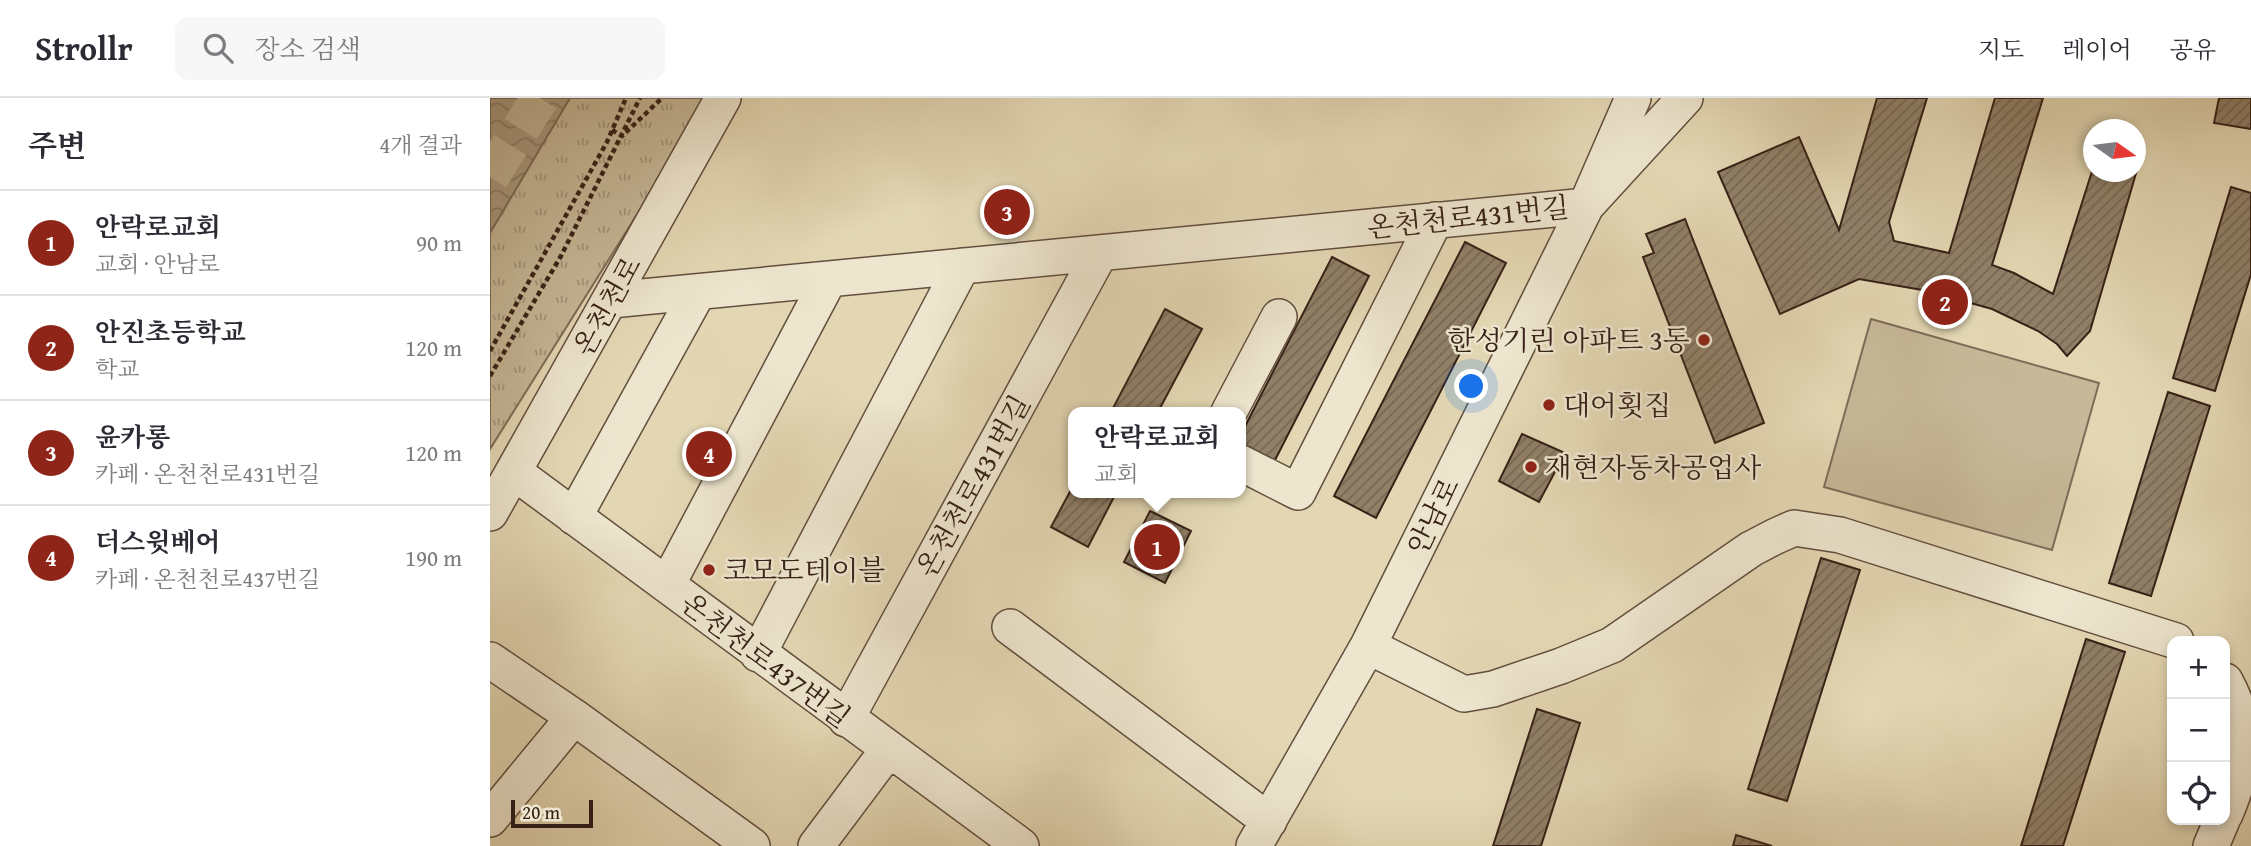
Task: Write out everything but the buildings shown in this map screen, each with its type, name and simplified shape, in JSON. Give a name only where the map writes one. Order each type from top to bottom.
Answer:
[{"type":"street","name":"온천천로","points":[[490,513],[723,98]]},
{"type":"street","name":"안남로","points":[[1010,627],[1261,833],[1368,646],[1586,206],[1633,98]]},
{"type":"street","name":"안남로","points":[[1586,206],[1685,98]]},
{"type":"street","name":"온천천로431번길","points":[[611,300],[1586,206]]},
{"type":"street","points":[[1246,466],[1298,492],[1435,220]]},
{"type":"street","name":"온천천로431번길","points":[[846,719],[1100,253]]},
{"type":"street","points":[[758,654],[962,266]]},
{"type":"street","points":[[667,585],[829,279]]},
{"type":"street","points":[[574,517],[698,292]]},
{"type":"street","points":[[1232,407],[1279,317]]},
{"type":"street","name":"온천천로437번길","points":[[514,472],[1021,846]]},
{"type":"street","points":[[1368,646],[1464,694],[1493,689],[1612,645],[1751,549],[1794,528],[1840,535],[2167,638]]},
{"type":"street","points":[[490,660],[574,717],[752,846]]},
{"type":"street","points":[[2230,674],[2251,670]]},
{"type":"street","points":[[2230,689],[2242,717],[2244,753],[2230,802]]},
{"type":"street","points":[[490,819],[574,717]]},
{"type":"street","points":[[816,846],[888,750]]},
{"type":"street","points":[[2211,846],[2220,825]]},
{"type":"path","points":[[490,351],[612,130],[626,98]]},
{"type":"path","points":[[490,376],[561,256],[640,98]]},
{"type":"path","points":[[622,136],[662,98]]},
{"type":"path","points":[[612,130],[622,136]]},
{"type":"green space","points":[[490,98],[710,98],[490,449]]},
{"type":"green space","points":[[1871,319],[2099,383],[2052,550],[1824,487]]},
{"type":"water","points":[[490,98],[570,98],[490,233]]},
{"type":"tunnel","points":[[490,177],[540,98]]},
{"type":"place","name":"윤카롱","points":[[1007,212]]},
{"type":"place","name":"안진초등학교","points":[[1945,302]]},
{"type":"place","name":"한성기린 아파트 3동","points":[[1704,340]]},
{"type":"place","name":"대어횟집","points":[[1549,405]]},
{"type":"place","name":"더스윗베어","points":[[709,454]]},
{"type":"place","name":"재현자동차공업사","points":[[1531,467]]},
{"type":"place","name":"안락로교회","points":[[1157,547]]},
{"type":"place","name":"코모도테이블","points":[[709,570]]}]
